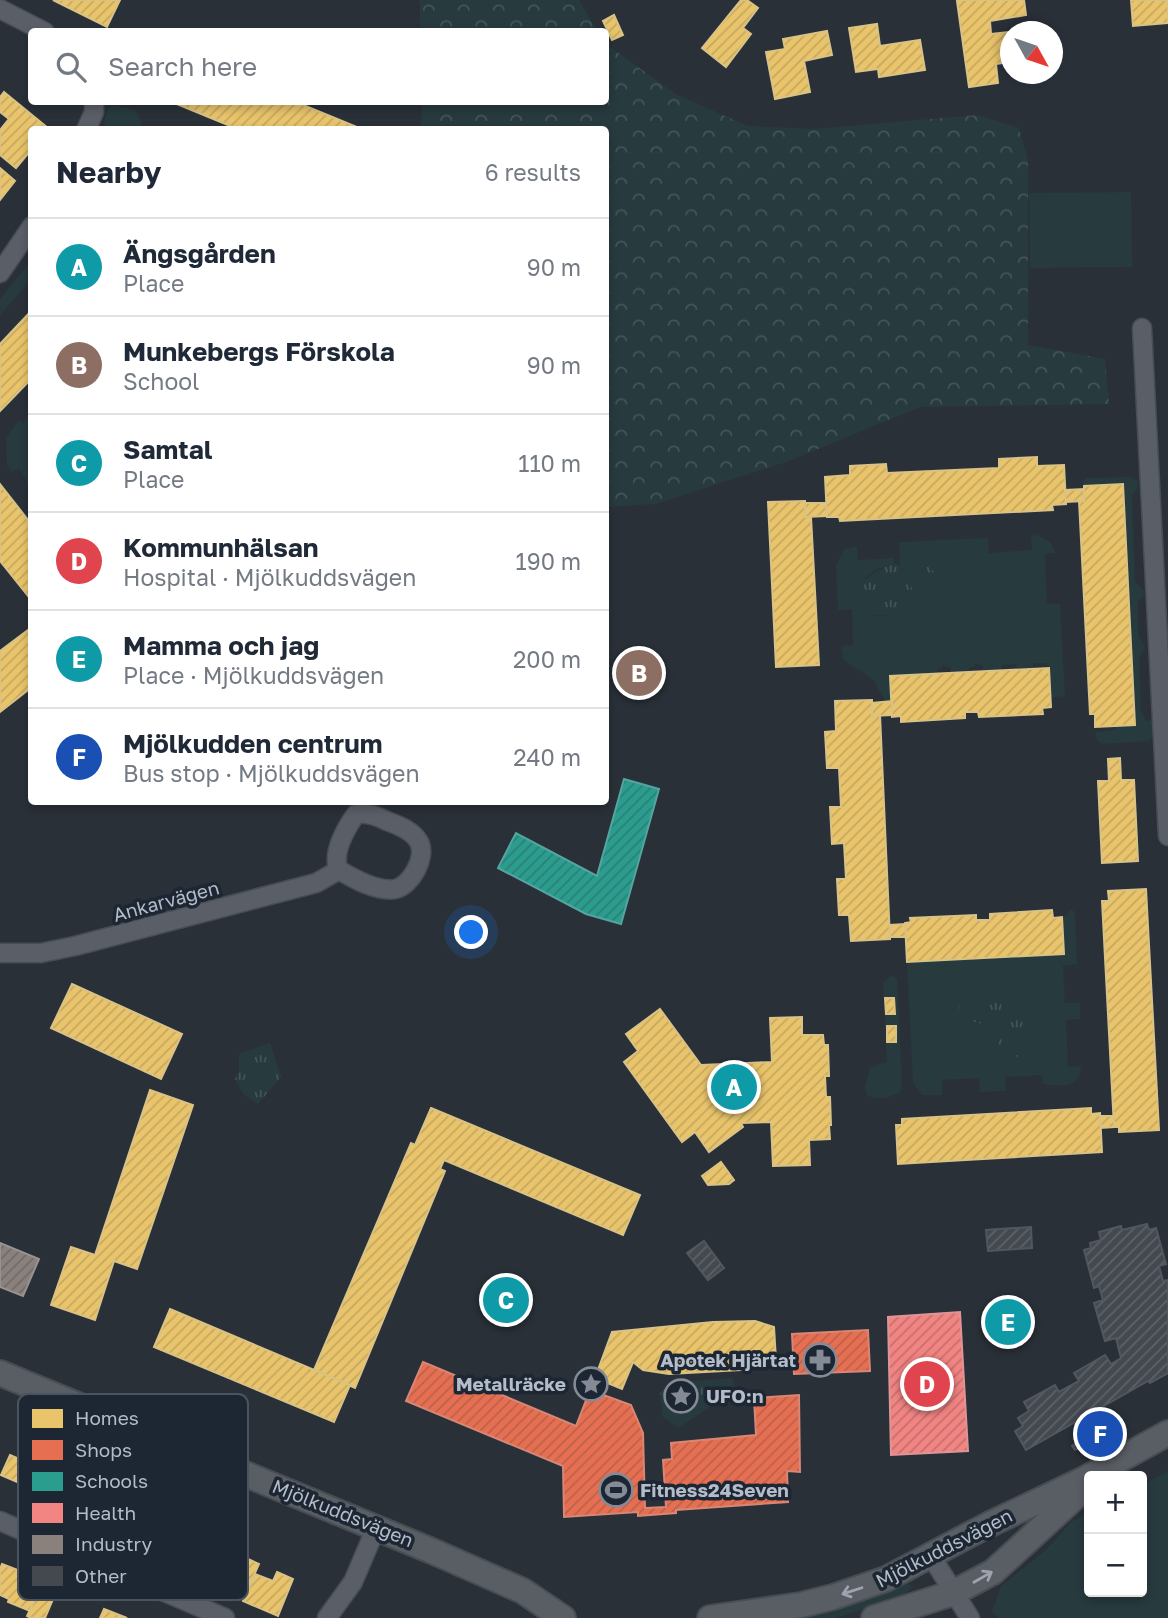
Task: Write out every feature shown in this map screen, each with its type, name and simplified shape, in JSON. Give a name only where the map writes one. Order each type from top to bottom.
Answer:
[{"type":"street","points":[[0,9],[37,28]]},
{"type":"street","points":[[88,126],[94,105]]},
{"type":"street","points":[[0,273],[28,232]]},
{"type":"street","points":[[1142,328],[1168,836]]},
{"type":"street","points":[[363,812],[390,822],[414,835],[420,843],[422,853],[415,870],[407,884],[397,889],[386,890],[363,883],[339,870],[335,863],[337,854],[356,814],[363,812]]},
{"type":"street","name":"Ankarvägen","points":[[0,953],[41,953],[75,946],[316,883],[339,870]]},
{"type":"street","name":"Mjölkuddsvägen","points":[[0,1373],[51,1394]]},
{"type":"street","name":"Mjölkuddsvägen","points":[[1103,1471],[1168,1433]]},
{"type":"street","name":"Mjölkuddsvägen","points":[[248,1475],[507,1583],[563,1618]]},
{"type":"street","name":"Mjölkuddsvägen","points":[[710,1618],[801,1605],[886,1579],[978,1530],[1084,1481]]},
{"type":"street","name":"Mjölkuddsvägen","points":[[874,1618],[953,1593],[993,1572],[1084,1486]]},
{"type":"street","points":[[0,1521],[18,1529]]},
{"type":"street","points":[[327,1618],[355,1577],[376,1528]]},
{"type":"street","points":[[931,1556],[970,1618]]},
{"type":"street","points":[[183,1600],[225,1618]]},
{"type":"green space","points":[[420,0],[579,0],[595,28],[420,28]]},
{"type":"green space","points":[[609,46],[677,95],[748,126],[814,129],[978,115],[1019,128],[1028,161],[1028,345],[1105,359],[1109,404],[920,407],[789,461],[655,504],[609,507],[609,126],[421,126],[422,105],[609,105]]},
{"type":"green space","points":[[113,105],[135,110],[141,126],[104,126],[107,111]]},
{"type":"green space","points":[[1131,192],[1132,267],[1030,268],[1029,193]]},
{"type":"green space","points":[[28,265],[28,283],[0,315],[0,299]]},
{"type":"green space","points":[[28,417],[28,484],[19,468],[12,472],[7,464],[6,438],[19,420],[23,423]]},
{"type":"green space","points":[[1131,477],[1137,480],[1138,488],[1132,495],[1135,582],[1144,591],[1143,597],[1138,601],[1138,636],[1145,646],[1139,658],[1141,711],[1146,721],[1152,720],[1152,737],[1149,741],[1102,744],[1097,740],[1095,732],[1115,730],[1115,726],[1135,725],[1123,485],[1084,486],[1083,481],[1087,478]]},
{"type":"green space","points":[[1038,535],[1050,542],[1056,553],[1045,554],[1047,604],[1060,604],[1065,696],[1051,698],[1049,668],[1046,663],[1033,663],[1033,669],[1017,670],[1016,664],[1002,665],[1002,670],[983,672],[983,666],[975,663],[974,667],[969,667],[969,672],[951,673],[951,668],[943,665],[937,674],[886,702],[873,680],[844,660],[841,646],[853,645],[852,609],[838,610],[836,565],[845,549],[857,546],[858,560],[894,558],[894,564],[877,569],[866,577],[861,616],[884,616],[912,596],[911,586],[901,581],[899,542],[988,538],[989,553],[1032,550],[1031,536]]},
{"type":"green space","points":[[921,562],[929,566],[941,581],[939,594],[930,594],[915,581],[913,568],[915,563]]},
{"type":"green space","points":[[900,564],[901,581],[911,586],[912,596],[889,615],[861,616],[858,597],[864,582],[877,571]]},
{"type":"green space","points":[[1073,910],[1075,916],[1077,964],[1063,966],[1065,1003],[1080,1003],[1080,1019],[1066,1020],[1068,1067],[1081,1066],[1076,1081],[1050,1085],[1043,1083],[1042,1075],[1005,1077],[1006,1091],[980,1092],[979,1078],[942,1080],[942,1095],[922,1095],[913,1083],[907,962],[1063,954],[1062,917]]},
{"type":"green space","points":[[891,976],[896,977],[897,981],[902,1082],[900,1092],[875,1098],[867,1095],[865,1087],[870,1068],[887,1062],[883,982]]},
{"type":"green space","points":[[981,993],[1012,1008],[1026,1027],[1026,1047],[1019,1057],[1005,1055],[990,1027],[959,1016],[959,1006],[963,1000]]},
{"type":"green space","points":[[270,1043],[281,1077],[258,1104],[243,1094],[235,1079],[239,1072],[239,1054]]},
{"type":"green space","points":[[733,1378],[734,1391],[678,1428],[663,1417],[660,1393],[669,1383]]},
{"type":"green space","points":[[1168,1471],[1168,1618],[999,1618],[992,1611],[1001,1586],[1045,1551],[1071,1522],[1084,1515],[1084,1597],[1147,1597],[1147,1482]]},
{"type":"green space","points":[[907,1584],[912,1588],[901,1597],[836,1618],[768,1618],[849,1602]]},
{"type":"building: Homes","points":[[53,0],[120,0],[107,27]]},
{"type":"building: Homes","points":[[741,0],[747,0],[758,8],[743,28],[751,34],[726,67],[702,48]]},
{"type":"building: Homes","points":[[1024,0],[1026,15],[990,21],[991,34],[1000,33],[1000,63],[996,64],[998,83],[969,87],[957,1]]},
{"type":"building: Homes","points":[[1131,0],[1168,0],[1168,23],[1133,26]]},
{"type":"building: Homes","points":[[614,15],[623,35],[612,40],[609,28],[603,21]]},
{"type":"building: Homes","points":[[877,24],[880,46],[920,40],[925,70],[879,77],[878,69],[856,72],[849,28]]},
{"type":"building: Homes","points":[[827,31],[832,55],[804,61],[810,92],[775,99],[766,52],[785,49],[783,39]]},
{"type":"building: Homes","points":[[4,92],[46,126],[28,126],[28,154],[16,168],[0,155],[0,130],[9,119],[0,112],[0,97]]},
{"type":"building: Homes","points":[[179,105],[303,105],[354,126],[230,126]]},
{"type":"building: Homes","points":[[0,168],[15,181],[0,200]]},
{"type":"building: Homes","points":[[28,314],[28,382],[0,411],[0,344]]},
{"type":"building: Homes","points":[[1037,457],[1037,466],[1064,465],[1066,504],[1052,505],[1053,510],[840,521],[839,517],[827,517],[825,477],[850,475],[850,466],[886,464],[887,473],[999,468],[999,459]]},
{"type":"building: Homes","points":[[0,484],[28,520],[28,596],[0,561]]},
{"type":"building: Homes","points":[[1123,484],[1135,725],[1095,727],[1095,714],[1090,714],[1079,501],[1084,501],[1084,486]]},
{"type":"building: Homes","points":[[1084,489],[1084,501],[1066,502],[1065,490]]},
{"type":"building: Homes","points":[[805,501],[805,517],[811,517],[819,665],[776,667],[768,502]]},
{"type":"building: Homes","points":[[805,503],[826,503],[827,516],[805,517]]},
{"type":"building: Homes","points":[[28,630],[28,690],[0,712],[0,651]]},
{"type":"building: Homes","points":[[1049,668],[1051,707],[1042,708],[1043,714],[979,717],[978,712],[965,712],[965,718],[901,722],[901,716],[892,717],[890,676]]},
{"type":"building: Homes","points":[[872,700],[872,716],[880,715],[890,939],[851,941],[849,915],[839,915],[837,879],[846,879],[844,843],[832,844],[830,807],[841,807],[839,768],[827,768],[825,732],[836,731],[835,701]]},
{"type":"building: Homes","points":[[892,701],[892,715],[872,716],[872,703]]},
{"type":"building: Homes","points":[[1120,758],[1121,780],[1134,780],[1138,861],[1102,863],[1098,781],[1109,781],[1108,759]]},
{"type":"building: Homes","points":[[1146,889],[1159,1130],[1119,1132],[1119,1127],[1114,1127],[1102,901],[1109,901],[1108,891]]},
{"type":"building: Homes","points":[[1052,910],[1053,918],[1062,917],[1064,954],[907,962],[905,923],[911,922],[910,918],[976,915],[976,920],[990,920],[990,914]]},
{"type":"building: Homes","points":[[905,924],[906,937],[890,937],[890,925]]},
{"type":"building: Homes","points":[[72,984],[182,1034],[161,1079],[51,1028]]},
{"type":"building: Homes","points":[[885,998],[894,998],[895,1014],[886,1014]]},
{"type":"building: Homes","points":[[660,1009],[701,1065],[772,1062],[770,1018],[802,1017],[802,1035],[823,1035],[824,1045],[828,1045],[829,1076],[825,1076],[826,1097],[830,1097],[830,1139],[809,1140],[810,1165],[773,1166],[771,1122],[741,1123],[743,1127],[709,1152],[695,1132],[682,1142],[624,1062],[638,1051],[626,1034]]},
{"type":"building: Homes","points":[[887,1026],[896,1026],[896,1042],[887,1042]]},
{"type":"building: Homes","points":[[150,1090],[193,1105],[137,1269],[114,1261],[95,1320],[51,1305],[71,1247],[95,1255]]},
{"type":"building: Homes","points":[[431,1108],[640,1195],[623,1235],[444,1160],[440,1169],[445,1171],[355,1388],[314,1370],[411,1143],[415,1145]]},
{"type":"building: Homes","points":[[1091,1108],[1091,1114],[1100,1113],[1102,1152],[898,1164],[896,1125],[902,1125],[902,1119]]},
{"type":"building: Homes","points":[[1100,1116],[1114,1116],[1114,1127],[1101,1128]]},
{"type":"building: Homes","points":[[721,1162],[734,1180],[729,1184],[708,1185],[702,1176]]},
{"type":"building: Homes","points":[[170,1309],[350,1385],[334,1422],[154,1347]]},
{"type":"building: Homes","points":[[755,1321],[774,1327],[776,1360],[741,1370],[669,1374],[643,1370],[633,1362],[622,1389],[595,1378],[612,1332],[713,1322]]},
{"type":"building: Homes","points":[[10,1455],[18,1458],[17,1482],[1,1475]]},
{"type":"building: Homes","points":[[248,1559],[259,1564],[250,1584],[248,1583]]},
{"type":"building: Homes","points":[[2,1564],[18,1570],[18,1600],[34,1600],[30,1611],[8,1602],[9,1599],[0,1595]]},
{"type":"building: Homes","points":[[277,1572],[293,1579],[278,1616],[243,1601],[248,1600],[248,1590],[255,1574],[273,1581]]},
{"type":"building: Homes","points":[[34,1600],[53,1600],[45,1618],[27,1616]]},
{"type":"building: Homes","points":[[104,1609],[127,1618],[100,1618]]},
{"type":"building: Shops","points":[[868,1330],[870,1371],[794,1374],[792,1334]]},
{"type":"building: Shops","points":[[423,1362],[576,1426],[590,1390],[631,1405],[643,1433],[645,1508],[666,1507],[663,1460],[672,1459],[671,1443],[756,1435],[754,1398],[799,1395],[800,1472],[787,1471],[788,1502],[676,1510],[676,1513],[638,1516],[638,1512],[564,1517],[563,1466],[406,1401]]},
{"type":"building: Schools","points":[[624,779],[659,789],[621,924],[586,914],[498,868],[516,833],[597,876]]},
{"type":"building: Health","points":[[960,1312],[968,1451],[891,1455],[888,1317]]},
{"type":"building: Industry","points":[[0,1243],[39,1259],[23,1296],[0,1287]]},
{"type":"building: Other","points":[[1147,1224],[1149,1230],[1156,1228],[1166,1264],[1159,1266],[1163,1281],[1168,1280],[1168,1373],[1150,1383],[1148,1381],[1026,1450],[1015,1431],[1023,1426],[1018,1418],[1029,1411],[1024,1402],[1055,1385],[1059,1392],[1079,1381],[1074,1373],[1105,1355],[1111,1364],[1121,1358],[1116,1338],[1105,1341],[1094,1303],[1103,1300],[1099,1286],[1094,1288],[1084,1250],[1091,1248],[1090,1243],[1101,1240],[1099,1232],[1121,1226],[1122,1230]]},
{"type":"building: Other","points":[[1031,1227],[1032,1248],[988,1251],[986,1230]]},
{"type":"building: Other","points":[[704,1241],[724,1268],[708,1280],[687,1253]]},
{"type":"building: Other","points":[[1086,1437],[1089,1441],[1075,1450],[1072,1446]]},
{"type":"place","name":"Munkebergs Förskola","points":[[639,673]]},
{"type":"place","name":"Ängsgården","points":[[734,1087]]},
{"type":"place","name":"Samtal","points":[[506,1300]]},
{"type":"place","name":"Mamma och jag","points":[[1008,1322]]},
{"type":"place","name":"Apotek Hjärtat","points":[[820,1360]]},
{"type":"place","name":"Metallräcke","points":[[591,1384]]},
{"type":"place","name":"Kommunhälsan","points":[[927,1384]]},
{"type":"place","name":"UFO:n","points":[[681,1396]]},
{"type":"place","name":"Mjölkudden centrum","points":[[1100,1434]]},
{"type":"place","name":"Fitness24Seven","points":[[616,1490]]}]
